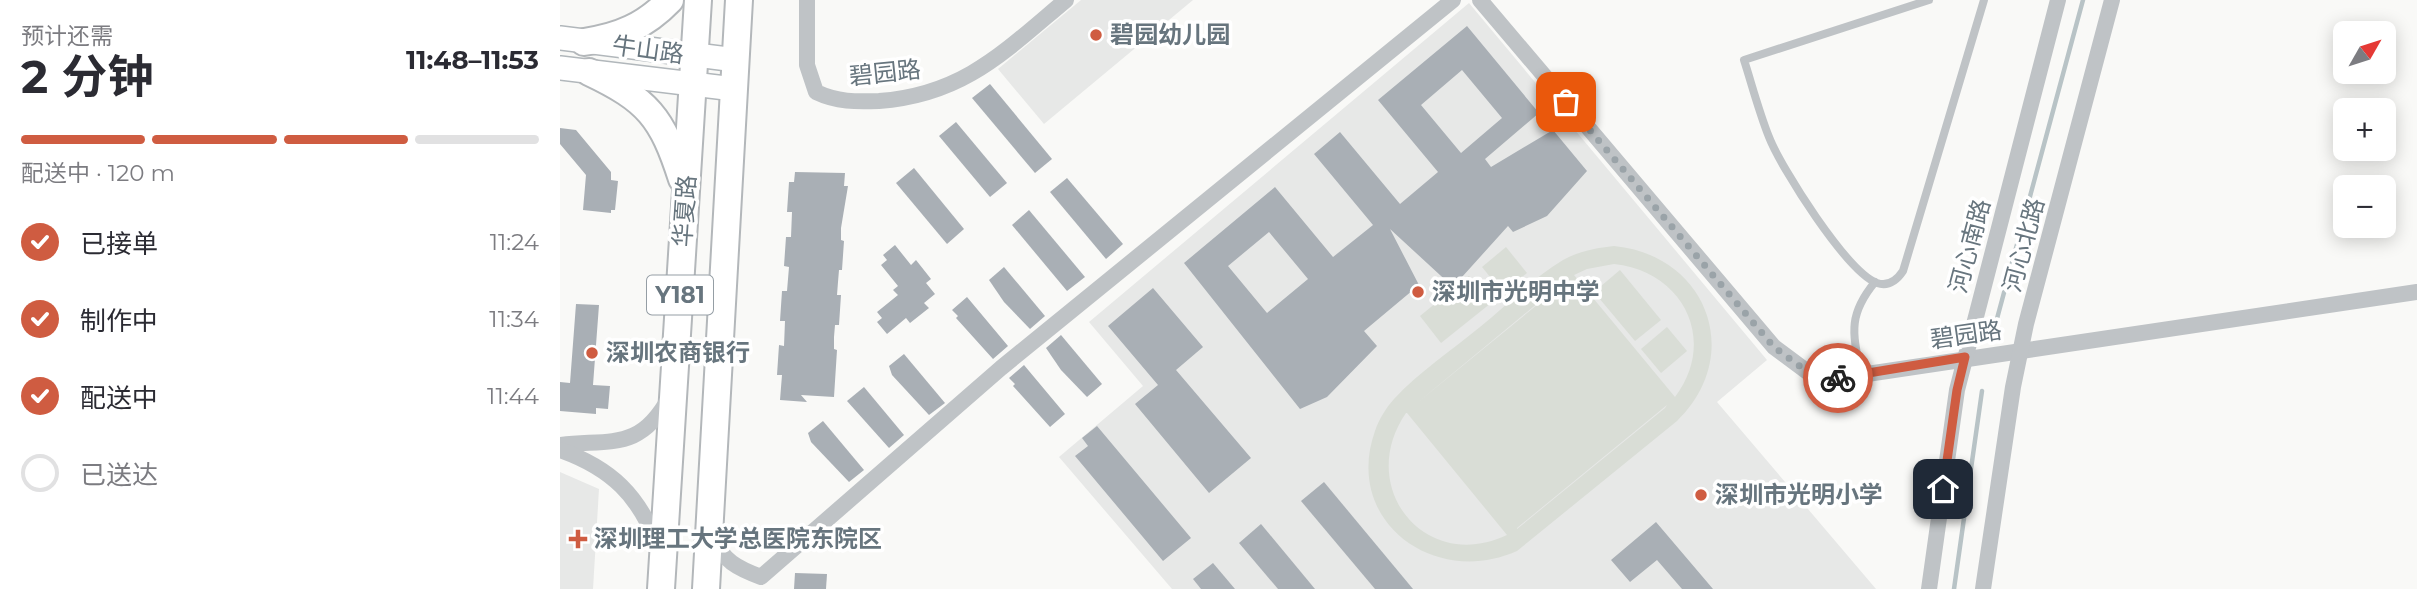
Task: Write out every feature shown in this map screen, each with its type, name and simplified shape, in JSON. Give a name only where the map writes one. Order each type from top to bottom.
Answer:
[{"type":"main road","points":[[572,40],[630,30],[652,17],[670,0]]},
{"type":"main road","name":"华夏路","points":[[662,589],[698,0]]},
{"type":"main road","name":"华夏路","points":[[706,589],[739,0]]},
{"type":"main road","points":[[589,72],[624,89],[655,117],[674,154],[686,191]]},
{"type":"street","name":"碧园路","points":[[807,0],[807,65],[816,92],[835,101],[864,102],[906,99],[956,85],[1009,48],[1066,0]]},
{"type":"street","points":[[709,530],[720,555],[755,583],[1001,368],[1453,0]]},
{"type":"street","name":"碧园路","points":[[1480,0],[1774,347],[1813,376],[1830,379],[2417,292]]},
{"type":"street","name":"河心南路","points":[[1929,589],[1957,390],[2058,0]]},
{"type":"street","name":"河心北路","points":[[1983,589],[2021,350],[2112,0]]},
{"type":"street","name":"牛山路","points":[[572,40],[736,60]]},
{"type":"street","name":"牛山路","points":[[560,68],[734,89]]},
{"type":"street","points":[[560,444],[620,442],[633,438],[657,419],[674,390]]},
{"type":"street","points":[[560,450],[596,465],[630,491],[650,524],[663,562]]},
{"type":"lane","points":[[1929,0],[1744,60],[1769,137],[1787,174],[1835,242],[1875,282],[1886,285],[1897,280],[1903,271],[1984,0]]},
{"type":"lane","points":[[1861,374],[1853,324],[1861,299],[1875,282]]},
{"type":"shaded area","name":"碧园幼儿园","points":[[1081,0],[1193,0],[1044,124],[998,69]]},
{"type":"shaded area","name":"深圳市光明中学","points":[[1469,3],[1767,360],[1717,402],[1876,589],[1172,589],[1059,457],[1143,386],[1089,322]]},
{"type":"shaded area","points":[[1614,246],[1646,253],[1673,268],[1693,288],[1706,312],[1711,339],[1709,367],[1698,395],[1677,421],[1517,551],[1486,560],[1455,561],[1427,553],[1403,539],[1384,518],[1372,493],[1369,464],[1375,431],[1386,410],[1414,380],[1552,267],[1588,250]],"holes":[[[1614,264],[1638,269],[1659,280],[1675,294],[1686,312],[1693,332],[1693,353],[1688,375],[1675,397],[1574,275],[1587,269]],[[1565,281],[1565,282],[1417,403]],[[1667,405],[1665,408],[1517,528]],[[1407,413],[1507,535],[1477,544],[1449,543],[1426,533],[1407,516],[1394,494],[1389,469],[1392,441]]]},
{"type":"shaded area","points":[[1506,247],[1527,273],[1503,293],[1482,267]]},
{"type":"shaded area","points":[[1620,270],[1661,320],[1635,341],[1594,292]]},
{"type":"shaded area","points":[[1469,276],[1491,303],[1441,343],[1420,316]]},
{"type":"shaded area","points":[[1667,327],[1687,351],[1661,373],[1641,349]]},
{"type":"shaded area","name":"深圳理工大学总医院东院区","points":[[560,472],[599,489],[593,589],[560,589]]},
{"type":"building","points":[[1467,26],[1539,113],[1485,159],[1491,167],[1553,130],[1587,171],[1547,216],[1513,232],[1508,226],[1453,287],[1390,229],[1419,285],[1364,331],[1377,346],[1327,397],[1300,409],[1184,263],[1275,187],[1333,257],[1373,225],[1314,154],[1340,132],[1400,204],[1438,172],[1378,100]],"holes":[[[1462,70],[1502,118],[1461,153],[1421,105]],[[1269,232],[1308,279],[1267,313],[1228,266]]]},
{"type":"building","points":[[990,84],[1052,159],[1035,173],[972,98]]},
{"type":"building","points":[[956,122],[1007,183],[990,197],[939,136]]},
{"type":"building","points":[[560,128],[576,130],[611,172],[611,180],[618,181],[615,210],[611,210],[611,213],[583,210],[586,175],[560,144]]},
{"type":"building","points":[[914,168],[964,229],[947,244],[896,183]]},
{"type":"building","points":[[795,172],[845,173],[844,186],[848,186],[841,228],[841,240],[844,241],[837,295],[841,295],[839,325],[835,325],[834,337],[834,349],[837,350],[834,397],[801,395],[807,402],[780,400],[782,375],[777,375],[779,345],[784,346],[785,321],[780,321],[782,291],[787,291],[789,267],[784,266],[786,237],[791,237],[792,212],[787,212],[789,182],[794,182]]},
{"type":"building","points":[[1067,178],[1123,244],[1106,259],[1050,192]]},
{"type":"building","points":[[1029,210],[1085,277],[1067,291],[1012,225]]},
{"type":"building","points":[[895,245],[911,265],[916,260],[931,279],[926,283],[935,294],[924,303],[929,308],[910,323],[906,318],[887,334],[877,322],[882,318],[877,312],[898,295],[893,290],[898,286],[881,265],[887,260],[883,255]]},
{"type":"building","points":[[1004,267],[1045,316],[1030,329],[1004,302],[989,280]]},
{"type":"building","points":[[1153,288],[1203,347],[1176,370],[1251,458],[1209,493],[1135,404],[1158,385],[1108,326]]},
{"type":"building","points":[[967,297],[1008,346],[993,359],[952,310]]},
{"type":"building","points":[[576,304],[599,305],[593,385],[610,386],[608,409],[596,408],[596,414],[560,411],[560,382],[570,383]]},
{"type":"building","points":[[1061,335],[1102,384],[1087,397],[1061,370],[1046,348]]},
{"type":"building","points":[[904,354],[945,403],[929,415],[892,375],[889,366]]},
{"type":"building","points":[[1024,365],[1065,414],[1050,427],[1009,378]]},
{"type":"building","points":[[864,387],[904,435],[889,448],[847,401]]},
{"type":"building","points":[[823,421],[864,470],[849,482],[811,442],[808,433]]},
{"type":"building","points":[[1097,426],[1191,538],[1163,561],[1075,456],[1088,446],[1082,438]]},
{"type":"building","points":[[1324,482],[1413,589],[1375,589],[1301,501]]},
{"type":"building","points":[[1656,522],[1713,589],[1682,589],[1657,560],[1630,582],[1611,560]]},
{"type":"building","points":[[1261,524],[1315,589],[1278,589],[1239,543]]},
{"type":"building","points":[[1213,563],[1235,589],[1201,589],[1193,579]]},
{"type":"building","points":[[795,573],[827,574],[826,589],[794,589]]},
{"type":"waterway","points":[[1995,326],[2083,0]]},
{"type":"waterway","points":[[1954,589],[1982,391]]},
{"type":"way so far","points":[[1566,102],[1774,347],[1793,364],[1813,376],[1838,378]]},
{"type":"place","name":"碧园幼儿园","points":[[1096,35]]},
{"type":"place","name":"深圳市光明中学","points":[[1418,292]]},
{"type":"place","name":"深圳农商银行","points":[[592,353]]},
{"type":"place","name":"深圳市光明小学","points":[[1701,495]]},
{"type":"place","name":"深圳理工大学总医院东院区","points":[[578,539]]},
{"type":"route","points":[[1838,378],[1965,357],[1957,390],[1943,489]]}]
